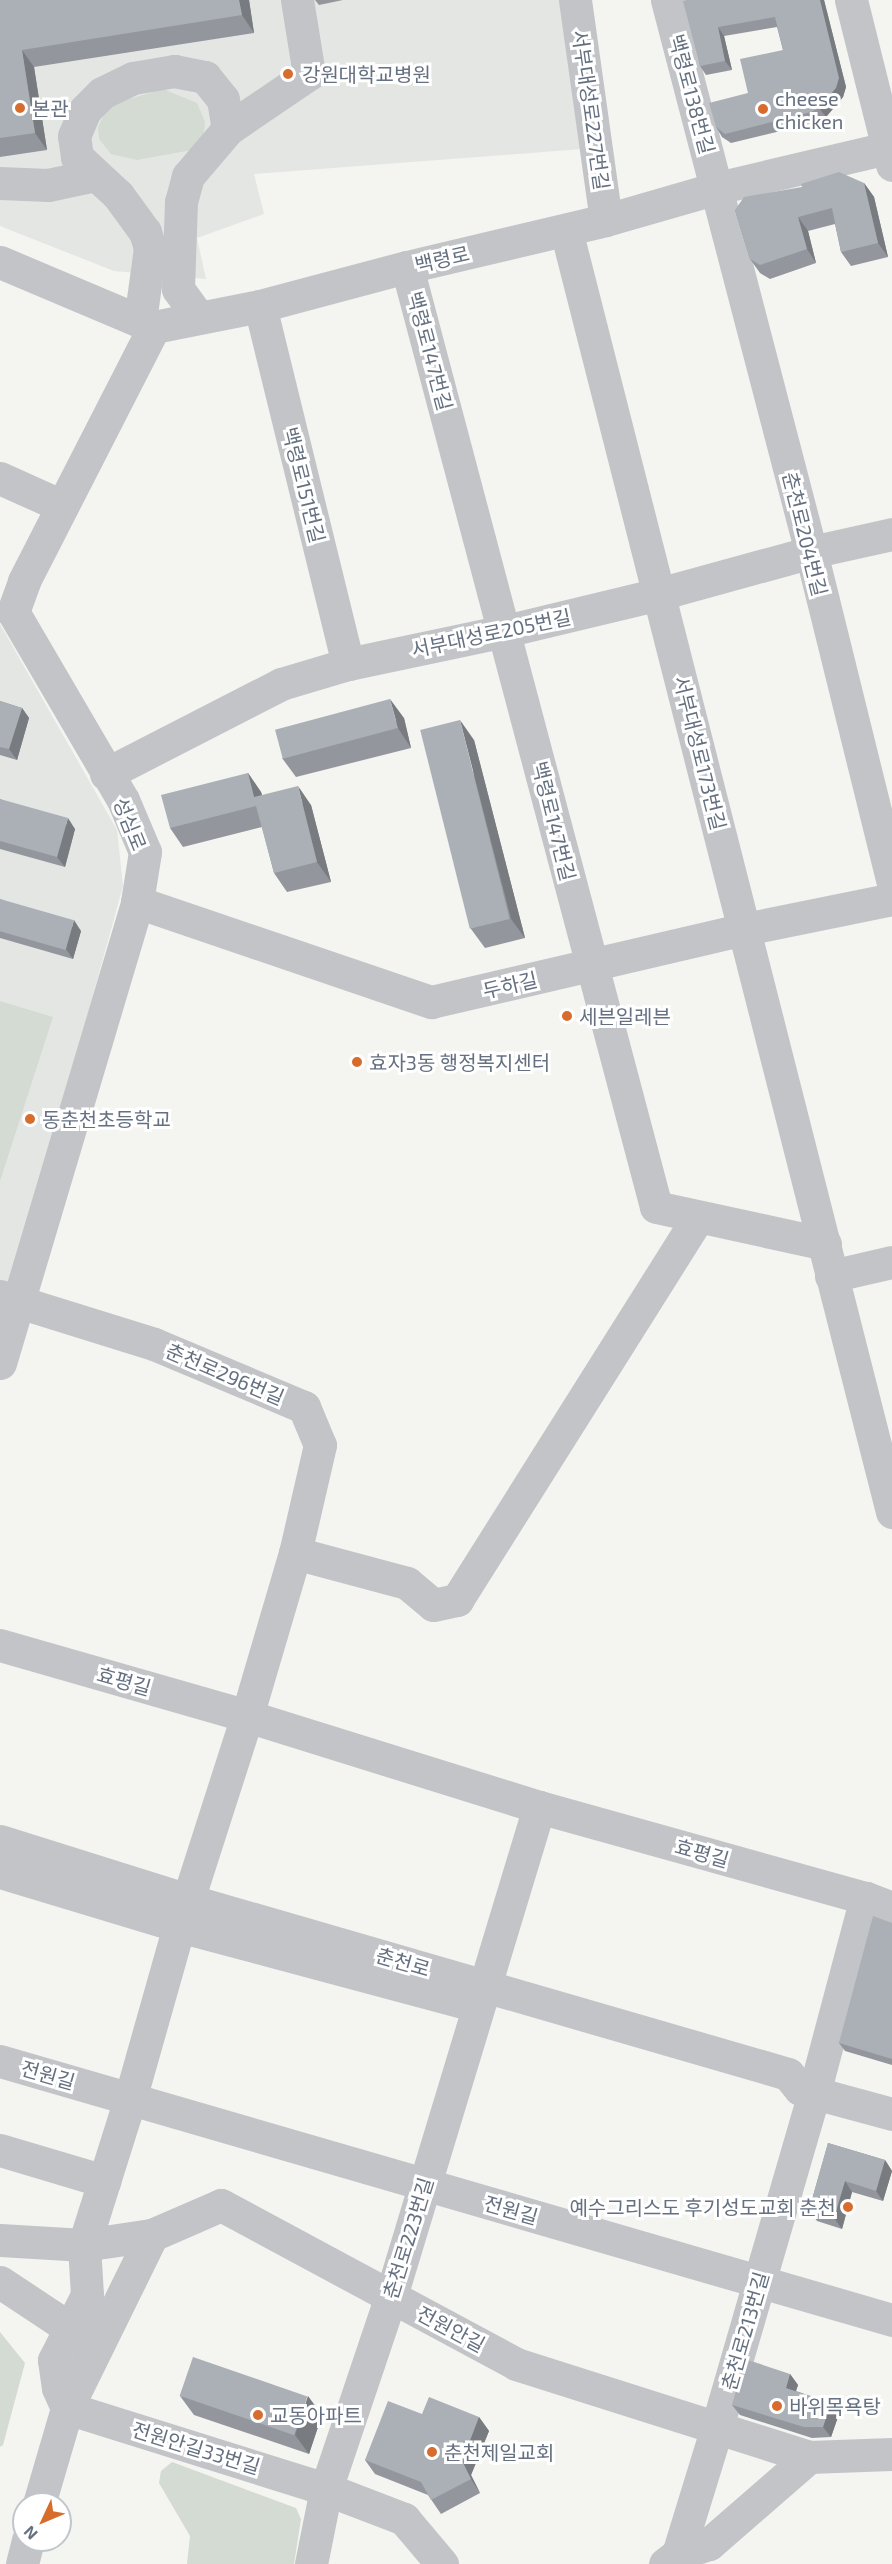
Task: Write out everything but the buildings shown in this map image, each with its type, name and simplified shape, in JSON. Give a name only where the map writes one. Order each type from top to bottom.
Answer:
[{"type":"street","points":[[198,317],[178,289],[181,202],[188,176],[228,129],[309,74],[297,0]]},
{"type":"street","name":"서부대성로227번길","points":[[575,0],[606,220]]},
{"type":"street","name":"백령로138번길","points":[[667,0],[717,188]]},
{"type":"street","points":[[851,0],[891,154]]},
{"type":"street","name":"성심로","points":[[0,1363],[9,1299],[137,902],[145,852],[123,800],[13,612],[12,581],[62,506],[147,324],[150,248],[145,232],[118,195],[77,157],[74,136],[85,110],[102,93],[133,78],[174,71],[205,77],[223,99],[228,129]]},
{"type":"street","name":"백령로","points":[[147,324],[260,306],[407,267],[606,220],[717,188],[891,154]]},
{"type":"street","points":[[0,183],[48,185],[95,175]]},
{"type":"street","name":"춘천로204번길","points":[[717,188],[892,880]]},
{"type":"street","name":"서부대성로173번길","points":[[566,230],[892,1512]]},
{"type":"street","points":[[0,262],[147,324]]},
{"type":"street","name":"백령로147번길","points":[[407,267],[656,1207],[825,1244]]},
{"type":"street","name":"백령로151번길","points":[[260,306],[348,664]]},
{"type":"street","points":[[0,478],[62,506]]},
{"type":"street","name":"서부대성로205번길","points":[[106,774],[282,684],[348,664],[505,631],[659,594],[810,552],[892,534]]},
{"type":"street","name":"두하길","points":[[137,902],[431,1002],[745,929],[892,899]]},
{"type":"street","points":[[67,2408],[58,2388],[54,2360],[87,2295],[84,2245],[130,2099],[183,1913],[247,1716],[295,1553],[407,1583],[433,1605],[457,1600],[698,1218]]},
{"type":"street","points":[[831,1276],[892,1262]]},
{"type":"street","name":"춘천로296번길","points":[[9,1299],[154,1344],[304,1407],[320,1445],[295,1553]]},
{"type":"street","name":"효평길","points":[[0,1645],[247,1716],[539,1807],[879,1903],[807,2091]]},
{"type":"street","points":[[480,1995],[539,1807]]},
{"type":"street","name":"춘천로","points":[[0,1841],[183,1913]]},
{"type":"street","name":"춘천로","points":[[0,1872],[183,1913],[480,1995],[780,2095],[807,2091],[892,2114]]},
{"type":"street","name":"춘천로223번길","points":[[311,2564],[326,2489],[391,2296],[480,1995]]},
{"type":"street","name":"전원길","points":[[0,2061],[892,2320]]},
{"type":"street","name":"춘천로213번길","points":[[671,2559],[717,2427],[759,2283],[807,2091]]},
{"type":"street","points":[[0,2150],[104,2181]]},
{"type":"street","name":"전원안길","points":[[0,2240],[84,2245],[152,2235],[221,2205],[516,2364],[809,2457],[892,2454]]},
{"type":"street","points":[[42,2492],[67,2408],[152,2235]]},
{"type":"street","points":[[0,2282],[71,2329]]},
{"type":"street","name":"전원안길33번길","points":[[67,2408],[326,2489]]},
{"type":"street","points":[[671,2559],[709,2544],[809,2457]]},
{"type":"street","points":[[326,2489],[404,2519],[442,2564]]},
{"type":"shaded area","name":"강원대학교병원","points":[[0,0],[568,0],[582,149],[254,174],[264,214],[197,238],[206,279],[114,271],[0,226]]},
{"type":"shaded area","points":[[163,89],[197,103],[205,122],[203,140],[192,150],[137,160],[111,154],[99,139],[98,127],[105,113],[119,102]]},
{"type":"shaded area","name":"동춘천초등학교","points":[[0,624],[117,830],[123,886],[12,1290],[0,1286]]},
{"type":"shaded area","points":[[0,1001],[53,1017],[0,1181]]},
{"type":"shaded area","points":[[0,2332],[25,2363],[3,2445],[0,2447]]},
{"type":"shaded area","points":[[172,2462],[296,2508],[301,2519],[294,2564],[187,2564],[190,2536],[159,2483],[161,2471]]},
{"type":"place","name":"강원대학교병원","points":[[288,74]]},
{"type":"place","name":"본관","points":[[20,108]]},
{"type":"place","name":"cheese chicken","points":[[763,109]]},
{"type":"place","name":"세븐일레븐","points":[[567,1016]]},
{"type":"place","name":"효자3동 행정복지센터","points":[[357,1062]]},
{"type":"place","name":"동춘천초등학교","points":[[30,1119]]},
{"type":"place","name":"예수그리스도 후기성도교회 춘천","points":[[848,2207]]},
{"type":"place","name":"바위목욕탕","points":[[777,2406]]},
{"type":"place","name":"교동아파트","points":[[258,2415]]},
{"type":"place","name":"춘천제일교회","points":[[432,2452]]}]
